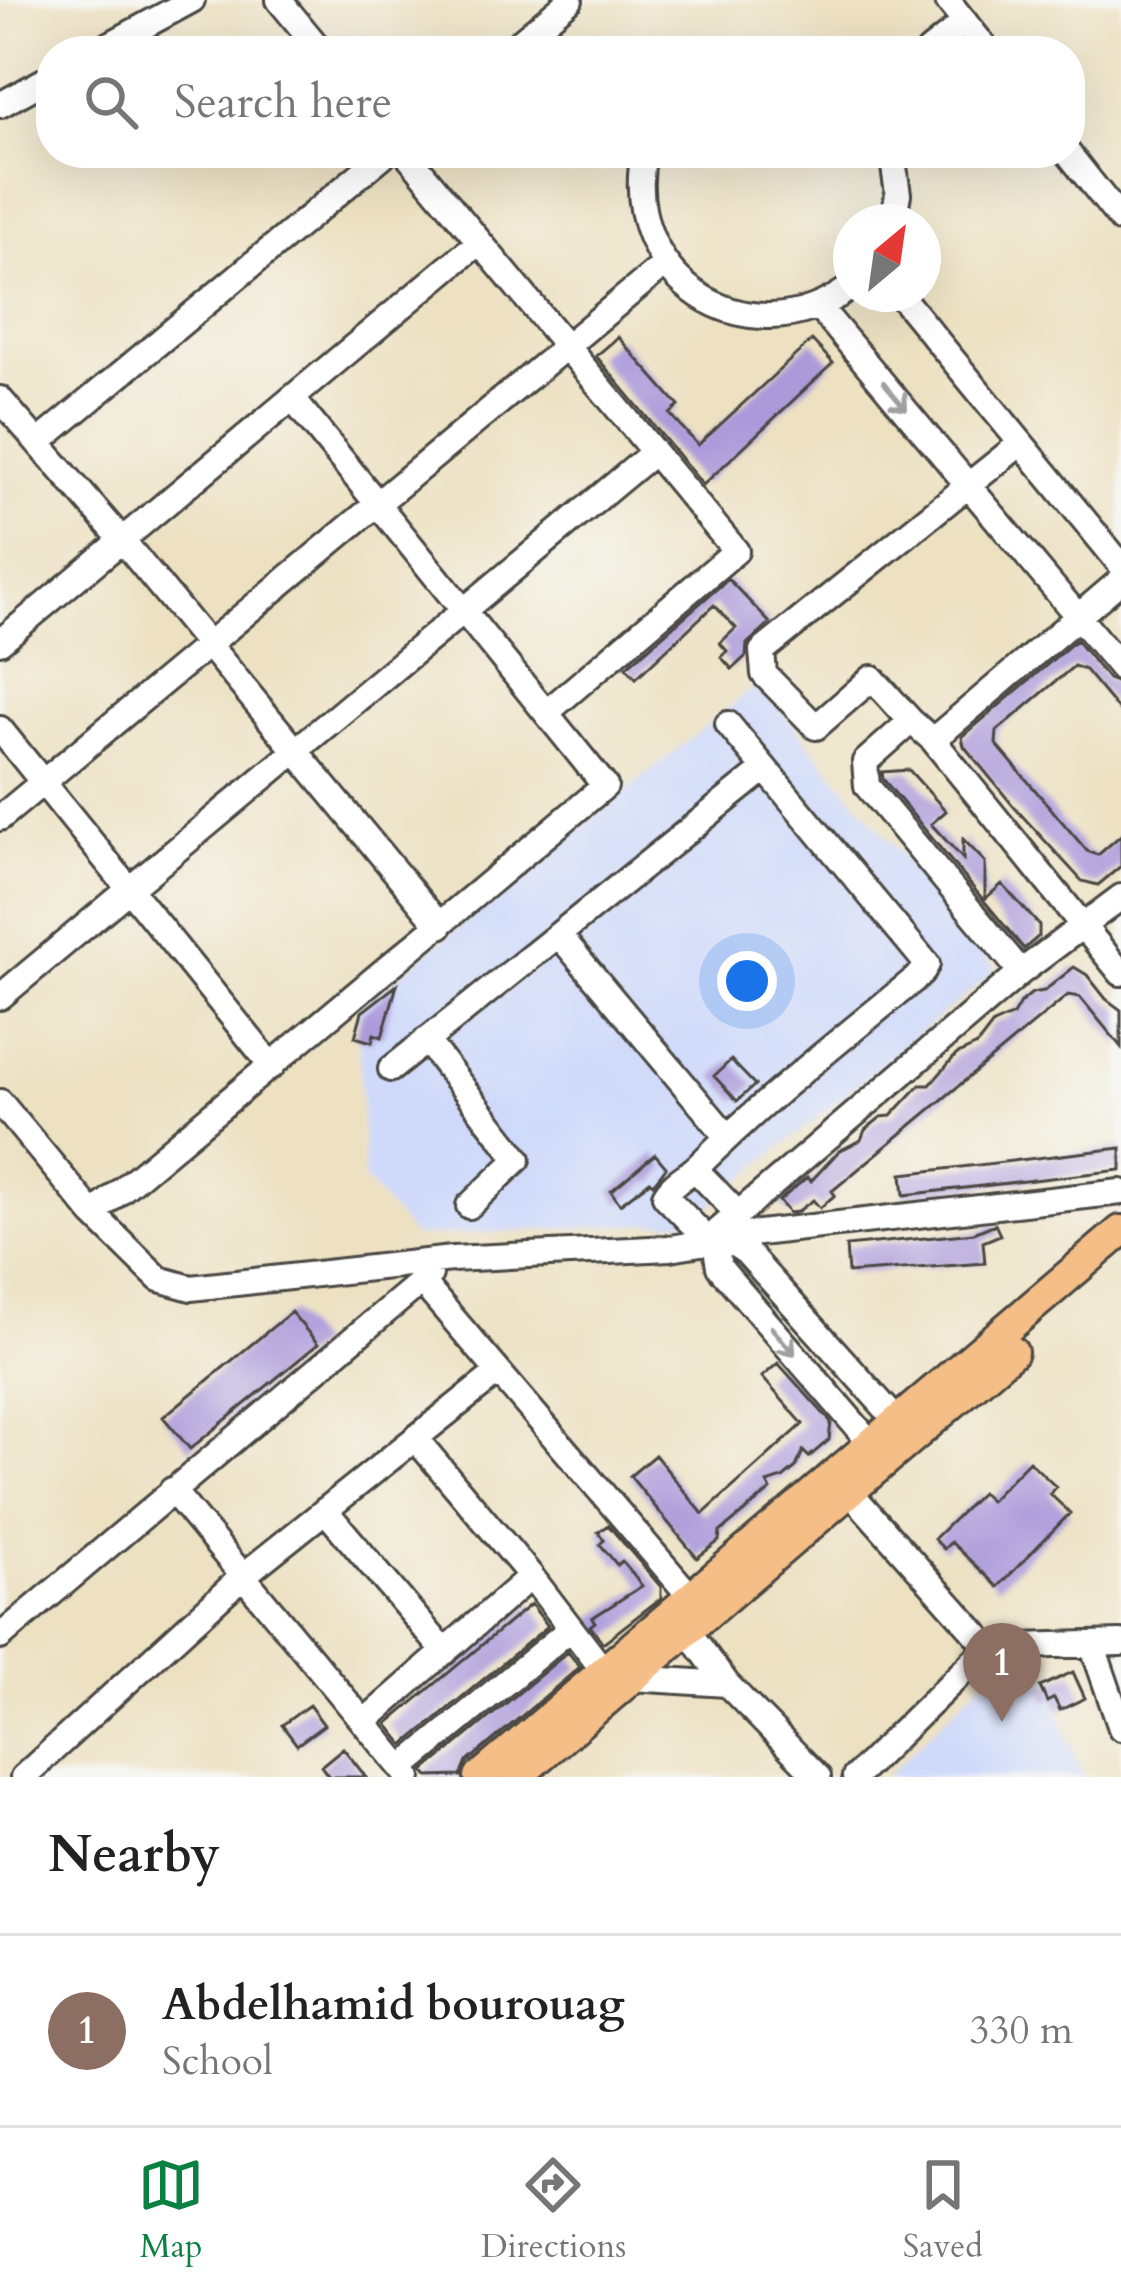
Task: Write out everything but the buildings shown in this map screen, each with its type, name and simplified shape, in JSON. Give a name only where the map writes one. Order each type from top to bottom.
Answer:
[{"type":"main road","points":[[906,1430],[1121,1231]]},
{"type":"main road","points":[[516,1777],[690,1596],[879,1453],[1121,1257]]},
{"type":"main road","points":[[480,1777],[541,1726],[687,1630],[850,1492],[879,1453]]},
{"type":"street","points":[[126,36],[192,0]]},
{"type":"street","points":[[279,0],[309,36]]},
{"type":"street","points":[[526,36],[570,0]]},
{"type":"street","points":[[947,0],[976,36]]},
{"type":"street","points":[[947,36],[964,22]]},
{"type":"street","points":[[0,105],[36,85]]},
{"type":"street","points":[[38,443],[368,168]]},
{"type":"street","points":[[418,168],[736,551],[547,712]]},
{"type":"street","points":[[643,168],[640,199],[652,244],[684,285],[708,302],[734,312],[777,316],[819,307],[833,298]]},
{"type":"street","points":[[894,168],[896,204]]},
{"type":"street","points":[[1080,168],[1121,220]]},
{"type":"street","points":[[0,642],[479,242]]},
{"type":"street","points":[[0,818],[664,264]]},
{"type":"street","points":[[819,307],[1121,668]]},
{"type":"street","points":[[914,312],[1121,566]]},
{"type":"street","points":[[93,1214],[604,786],[292,398]]},
{"type":"street","points":[[0,399],[440,926]]},
{"type":"street","points":[[1021,443],[763,651],[764,674],[816,727],[872,678],[933,740],[1121,973]]},
{"type":"street","points":[[0,997],[654,452]]},
{"type":"street","points":[[933,740],[1121,580]]},
{"type":"street","points":[[911,721],[865,762],[867,786],[1022,973]]},
{"type":"street","points":[[728,724],[927,964],[921,974],[726,1136],[665,1196],[728,1237],[906,1430]]},
{"type":"street","points":[[0,729],[272,1066]]},
{"type":"street","points":[[391,1069],[765,769]]},
{"type":"street","points":[[728,1237],[1022,973],[1121,896]]},
{"type":"street","points":[[559,935],[726,1136]]},
{"type":"street","points":[[426,1040],[518,1159],[469,1206]]},
{"type":"street","points":[[0,1102],[93,1214],[159,1279],[190,1288],[452,1259],[670,1248],[728,1237],[1121,1192]]},
{"type":"street","points":[[695,1169],[728,1237],[879,1453]]},
{"type":"street","points":[[0,1636],[452,1259]]},
{"type":"street","points":[[421,1281],[690,1596],[687,1630],[727,1684],[818,1777]]},
{"type":"street","points":[[23,1777],[243,1576],[497,1373]]},
{"type":"street","points":[[415,1438],[570,1629],[617,1674],[727,1684]]},
{"type":"street","points":[[172,1490],[406,1773],[570,1629]]},
{"type":"street","points":[[850,1492],[988,1646]]},
{"type":"street","points":[[326,1510],[445,1652]]},
{"type":"street","points":[[364,1722],[531,1576]]},
{"type":"street","points":[[855,1777],[988,1646],[1121,1643]]},
{"type":"street","points":[[1092,1644],[1121,1728]]},
{"type":"street","points":[[0,1765],[12,1777]]},
{"type":"shaded area","points":[[759,683],[996,970],[692,1221],[414,1237],[364,1179],[358,1009]]},
{"type":"shaded area","points":[[1042,1665],[1083,1777],[886,1777],[995,1668]]},
{"type":"place","name":"Abdelhamid bourouag","points":[[1002,1722]]}]
